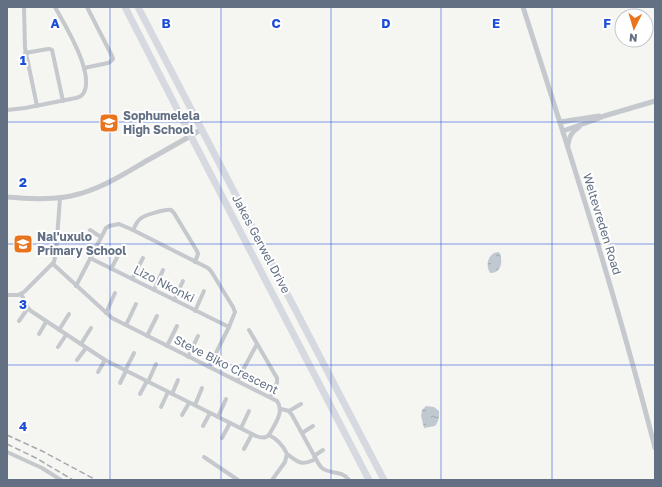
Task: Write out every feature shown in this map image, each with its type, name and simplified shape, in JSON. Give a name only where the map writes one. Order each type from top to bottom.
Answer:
[{"type":"highway","name":"Jakes Gerwel Drive","points":[[124,7],[369,480]]},
{"type":"highway","name":"Jakes Gerwel Drive","points":[[138,7],[384,480]]},
{"type":"street","points":[[24,7],[24,42],[37,106]]},
{"type":"street","points":[[7,110],[63,101],[81,97],[83,94],[86,85],[86,74],[82,59],[55,7]]},
{"type":"street","points":[[84,68],[110,62],[113,58],[87,7]]},
{"type":"street","name":"Weltevreden Road","points":[[523,7],[596,236],[626,338],[655,448]]},
{"type":"street","points":[[26,53],[48,49],[52,50],[63,101]]},
{"type":"street","points":[[563,131],[604,116],[655,101]]},
{"type":"street","points":[[560,122],[604,116]]},
{"type":"street","points":[[568,147],[570,136],[574,130],[583,124]]},
{"type":"street","points":[[7,197],[35,199],[60,198],[88,191],[112,181],[202,129]]},
{"type":"street","points":[[7,295],[21,294],[27,290],[54,262],[60,198]]},
{"type":"street","points":[[133,230],[142,218],[164,210],[171,210],[197,250],[198,254],[195,262]]},
{"type":"street","points":[[76,286],[106,228],[117,224],[133,230],[209,270],[235,310],[235,314],[209,367]]},
{"type":"street","points":[[90,230],[101,237]]},
{"type":"street","points":[[111,269],[122,248]]},
{"type":"street","name":"Lizo Nkonki","points":[[90,258],[229,327]]},
{"type":"street","points":[[132,279],[143,258]]},
{"type":"street","name":"Steve Biko Crescent","points":[[52,264],[112,318],[277,401],[281,409],[269,435]]},
{"type":"street","points":[[154,290],[163,270]]},
{"type":"street","points":[[174,300],[183,281]]},
{"type":"street","points":[[195,310],[204,291]]},
{"type":"street","points":[[106,313],[115,293]]},
{"type":"street","points":[[21,294],[28,308],[46,322],[105,360],[252,434],[262,438],[269,435],[273,437],[282,445],[287,454],[298,462],[303,463],[311,461],[323,450]]},
{"type":"street","points":[[126,325],[136,304]]},
{"type":"street","points":[[19,321],[28,308]]},
{"type":"street","points":[[59,330],[69,314]]},
{"type":"street","points":[[147,336],[156,316]]},
{"type":"street","points":[[39,334],[46,322]]},
{"type":"street","points":[[168,346],[177,326]]},
{"type":"street","points":[[81,344],[91,328]]},
{"type":"street","points":[[249,330],[277,378],[277,384],[270,397]]},
{"type":"street","points":[[58,347],[66,335]]},
{"type":"street","points":[[188,357],[198,336]]},
{"type":"street","points":[[237,381],[257,344]]},
{"type":"street","points":[[77,360],[86,348]]},
{"type":"street","points":[[120,383],[134,352]]},
{"type":"street","points":[[98,372],[105,360]]},
{"type":"street","points":[[140,394],[156,364]]},
{"type":"street","points":[[161,406],[178,380]]},
{"type":"street","points":[[194,405],[202,388]]},
{"type":"street","points":[[218,417],[226,399]]},
{"type":"street","points":[[182,414],[189,403]]},
{"type":"street","points":[[289,411],[301,404]]},
{"type":"street","points":[[281,409],[289,411],[292,415],[319,465],[326,471],[340,473],[349,480]]},
{"type":"street","points":[[240,428],[249,411]]},
{"type":"street","points":[[203,426],[210,413]]},
{"type":"street","points":[[222,438],[230,423]]},
{"type":"street","points":[[302,433],[313,426]]},
{"type":"street","points":[[244,449],[252,434]]},
{"type":"street","points":[[7,452],[42,468],[61,480]]},
{"type":"street","points":[[272,480],[285,462],[287,454]]},
{"type":"street","points":[[204,457],[238,480]]},
{"type":"water","points":[[498,252],[500,253],[501,257],[500,267],[494,273],[490,273],[488,270],[488,260],[492,255]]},
{"type":"water","points":[[426,406],[434,407],[439,411],[439,417],[435,426],[424,428],[421,416],[422,410]]},
{"type":"railway","points":[[7,435],[42,451],[96,480]]},
{"type":"railway","points":[[7,444],[36,458],[73,480]]},
{"type":"place","name":"Sophumelela High School","points":[[109,123]]},
{"type":"place","name":"Nal'uxulo Primary School","points":[[23,244]]}]
